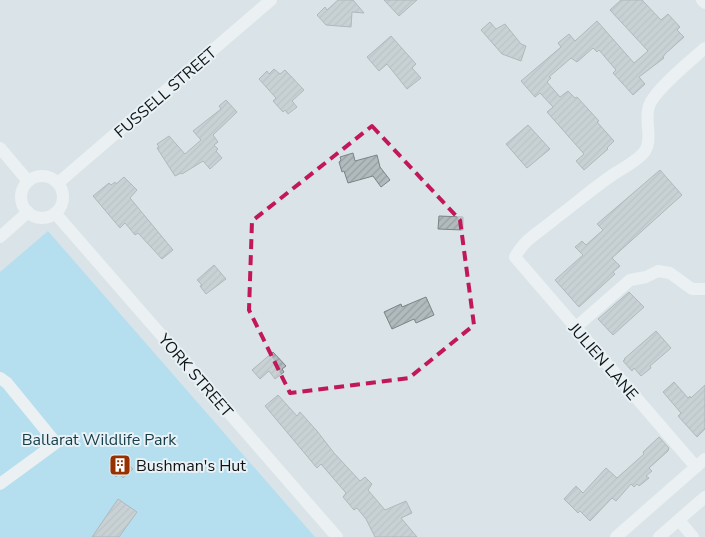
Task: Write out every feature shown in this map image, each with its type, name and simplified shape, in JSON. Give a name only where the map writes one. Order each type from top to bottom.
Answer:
[{"type":"street","name":"FUSSELL STREET","points":[[58,183],[271,0]]},
{"type":"street","points":[[702,0],[705,3]]},
{"type":"street","name":"JULIEN LANE","points":[[700,463],[575,328],[515,257],[522,244],[596,186],[644,152],[648,139],[647,116],[650,102],[662,88],[705,48]]},
{"type":"street","points":[[0,148],[28,182]]},
{"type":"street","points":[[38,176],[44,176],[58,183],[63,195],[60,208],[55,213],[45,217],[28,212],[24,208],[21,197],[22,191],[28,182],[38,176]]},
{"type":"street","points":[[0,237],[28,212]]},
{"type":"street","name":"YORK STREET","points":[[55,213],[337,537]]},
{"type":"street","points":[[575,328],[630,280],[646,278],[658,271],[670,273],[692,289],[705,289]]},
{"type":"street","points":[[0,378],[7,383],[56,444],[0,484]]},
{"type":"street","points":[[616,537],[700,463]]},
{"type":"street","points":[[659,537],[705,497]]},
{"type":"street","points":[[679,520],[693,537]]},
{"type":"highlighted area","points":[[372,126],[460,220],[474,325],[409,378],[290,393],[249,310],[252,221]]},
{"type":"green space","name":"Ballarat Wildlife Park","points":[[48,231],[315,537],[0,537],[0,272]]},
{"type":"building","points":[[338,0],[353,0],[364,13],[352,12],[351,27],[326,25],[317,15],[325,7],[327,10]]},
{"type":"building","points":[[384,0],[417,0],[399,16]]},
{"type":"building","points":[[621,0],[642,0],[661,20],[668,14],[680,27],[677,30],[684,37],[665,54],[664,58],[639,77],[645,84],[633,95],[613,73],[616,70],[599,50],[597,52],[593,48],[577,62],[571,58],[549,77],[551,78],[547,82],[560,97],[568,91],[575,98],[577,97],[614,141],[608,149],[584,170],[576,161],[584,154],[547,112],[553,107],[540,93],[535,97],[521,81],[561,47],[558,43],[569,34],[575,41],[597,21],[634,63],[648,51],[610,10]]},
{"type":"building","points":[[490,22],[496,29],[505,24],[521,44],[526,46],[521,61],[502,54],[481,30]]},
{"type":"building","points":[[391,36],[416,64],[412,68],[421,78],[407,89],[387,64],[379,71],[367,57]]},
{"type":"building","points":[[274,69],[280,74],[285,70],[304,90],[292,101],[297,107],[288,114],[285,110],[283,112],[273,101],[276,98],[259,79],[267,71],[269,74]]},
{"type":"building","points":[[226,100],[237,112],[213,135],[218,142],[214,145],[218,149],[216,151],[222,158],[210,169],[203,161],[182,174],[175,176],[157,148],[159,147],[157,144],[169,136],[185,154],[201,140],[193,131],[221,109],[219,106]]},
{"type":"building","points":[[528,125],[550,149],[527,168],[506,144]]},
{"type":"building","points":[[353,153],[355,161],[377,155],[380,167],[390,180],[381,187],[373,176],[348,183],[339,162],[341,160],[340,157]]},
{"type":"building","points":[[660,170],[682,195],[612,258],[620,266],[613,272],[615,274],[579,307],[555,280],[583,255],[575,247],[582,241],[586,245],[603,230],[597,224]]},
{"type":"building","points":[[124,177],[137,190],[130,198],[173,250],[162,259],[138,233],[135,235],[125,223],[120,228],[93,196],[109,183],[111,185],[115,182],[116,184]]},
{"type":"building","points":[[439,216],[463,217],[463,230],[438,229]]},
{"type":"building","points":[[214,265],[226,279],[206,294],[200,286],[202,285],[197,280]]},
{"type":"building","points":[[629,292],[644,307],[613,335],[598,319]]},
{"type":"building","points":[[426,297],[434,315],[416,323],[414,319],[392,329],[384,312],[401,304],[402,307]]},
{"type":"building","points":[[656,331],[671,348],[641,376],[634,368],[632,371],[623,361]]},
{"type":"building","points":[[273,352],[286,366],[282,369],[284,372],[275,379],[269,371],[260,379],[252,370]]},
{"type":"building","points":[[674,382],[688,398],[690,396],[691,398],[705,385],[705,429],[697,437],[678,416],[681,413],[663,392]]},
{"type":"building","points":[[278,395],[297,416],[300,412],[360,481],[365,477],[372,484],[368,490],[385,510],[406,501],[412,513],[401,518],[417,537],[375,537],[366,519],[357,508],[354,510],[343,497],[346,493],[321,464],[317,468],[265,406]]},
{"type":"building","points":[[659,437],[669,448],[649,468],[652,471],[646,476],[649,478],[639,486],[637,484],[634,487],[631,484],[616,501],[612,498],[590,521],[580,511],[578,513],[564,499],[576,486],[583,493],[606,468],[617,478],[644,454],[643,452]]},
{"type":"building","name":"Bushman's Hut","points":[[119,454],[133,469],[123,478],[119,474],[116,477],[110,470],[113,468],[109,463]]},
{"type":"building","points":[[118,499],[137,512],[119,537],[92,537]]},
{"type":"place","name":"Bushman's Hut","points":[[120,465]]}]
